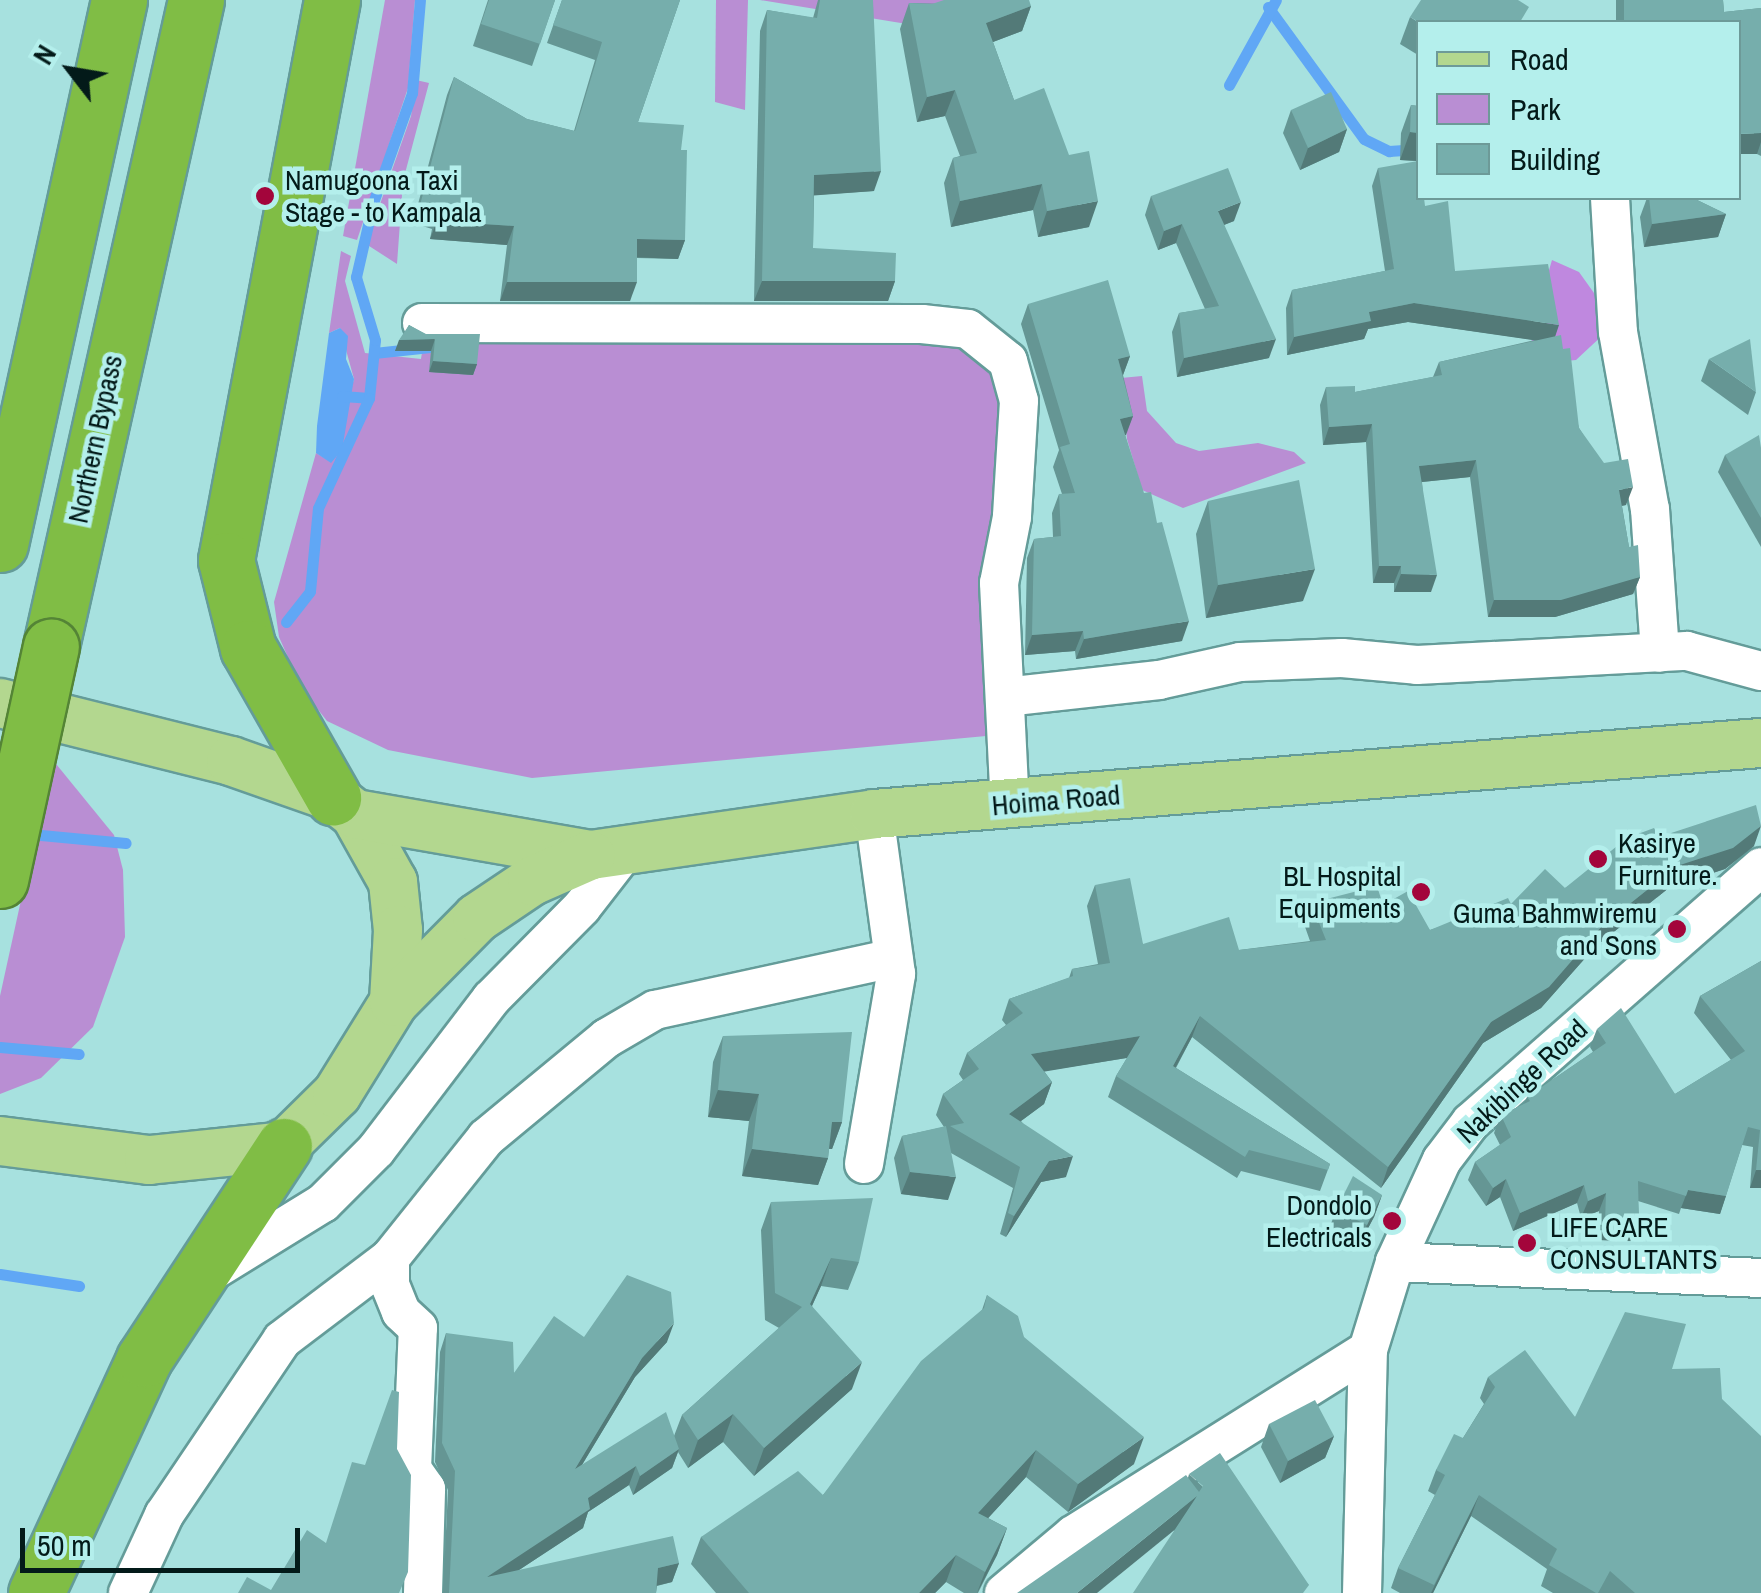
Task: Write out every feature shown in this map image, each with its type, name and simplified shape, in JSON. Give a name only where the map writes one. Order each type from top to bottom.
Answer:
[{"type":"highway","points":[[0,544],[119,0]]},
{"type":"highway","name":"Northern Bypass","points":[[0,880],[196,0]]},
{"type":"highway","points":[[332,0],[226,560],[248,648],[344,806]]},
{"type":"highway","points":[[36,1593],[93,1462],[184,1292],[284,1146]]},
{"type":"main road","name":"Hoima Road","points":[[0,703],[231,761],[344,806],[608,853],[874,814],[1761,743]]},
{"type":"main road","points":[[344,806],[392,882],[398,930],[394,1002]]},
{"type":"main road","points":[[0,1141],[149,1160],[284,1146],[337,1094],[394,1002],[477,918],[532,881],[608,853]]},
{"type":"street","points":[[1610,200],[1618,332],[1650,509],[1660,653]]},
{"type":"street","points":[[422,323],[850,322],[968,329],[1008,360],[1019,401],[1012,517],[999,583],[1010,804]]},
{"type":"street","points":[[1005,697],[1158,680],[1240,662],[1342,658],[1418,665],[1687,651],[1761,671]]},
{"type":"street","points":[[864,1164],[885,1059],[893,958],[874,814]]},
{"type":"street","points":[[184,1292],[250,1242],[323,1203],[376,1150],[491,999],[582,907],[608,853]]},
{"type":"street","name":"Nakibinge Road","points":[[1362,1593],[1368,1350],[1395,1262],[1442,1160],[1471,1122],[1761,867]]},
{"type":"street","points":[[128,1593],[164,1515],[282,1340],[390,1258],[486,1138],[607,1038],[655,1010],[893,958]]},
{"type":"street","points":[[390,1258],[390,1286],[401,1312],[418,1328],[412,1468],[426,1488],[423,1593]]},
{"type":"street","points":[[1395,1262],[1761,1278]]},
{"type":"street","points":[[1004,1593],[1073,1535],[1368,1350]]},
{"type":"green space","points":[[385,0],[415,0],[408,88],[357,240],[343,236]]},
{"type":"green space","points":[[716,0],[748,0],[745,110],[715,102]]},
{"type":"green space","points":[[760,0],[997,0],[913,25]]},
{"type":"green space","points":[[416,80],[429,83],[403,181],[397,264],[366,244],[411,116]]},
{"type":"green space","points":[[341,251],[351,256],[345,281],[365,353],[421,359],[425,332],[955,337],[1006,380],[986,736],[532,778],[388,750],[327,721],[302,689],[279,637],[274,602],[316,453],[331,462],[354,379],[340,328],[329,333]]},
{"type":"green space","points":[[1142,376],[1147,411],[1176,443],[1199,451],[1258,443],[1294,452],[1306,463],[1183,508],[1142,490],[1127,439],[1121,378]]},
{"type":"green space","points":[[52,759],[114,835],[123,870],[125,937],[93,1027],[41,1078],[0,1094],[0,996]]},
{"type":"shaded area","points":[[1552,260],[1579,272],[1599,300],[1605,333],[1576,360],[1535,364],[1527,346],[1546,324],[1539,304]]},
{"type":"water","points":[[340,328],[348,336],[346,359],[354,379],[342,450],[331,463],[316,453],[317,426],[329,333]]},
{"type":"building","points":[[489,0],[555,0],[540,44],[481,24]]},
{"type":"building","points":[[562,0],[680,0],[638,122],[684,125],[681,150],[687,150],[685,240],[637,239],[637,282],[507,282],[514,226],[437,221],[439,211],[420,205],[454,77],[527,119],[575,131],[602,42],[553,25]]},
{"type":"building","points":[[820,0],[873,0],[881,171],[814,175],[813,248],[896,253],[895,281],[762,281],[767,10],[817,18]]},
{"type":"building","points":[[1029,0],[1031,6],[986,23],[1014,100],[1044,88],[1069,155],[1089,151],[1098,201],[1047,211],[1042,184],[960,201],[953,158],[977,153],[955,90],[927,97],[909,3]]},
{"type":"building","points":[[1421,0],[1518,0],[1529,7],[1521,20],[1416,20],[1410,17]]},
{"type":"building","points":[[1624,0],[1723,0],[1724,12],[1761,8],[1761,133],[1741,134],[1741,20],[1624,20]]},
{"type":"building","points":[[1331,92],[1347,129],[1308,148],[1291,110]]},
{"type":"building","points":[[1411,105],[1416,106],[1416,133],[1410,132]]},
{"type":"building","points":[[1416,161],[1416,200],[1424,200],[1425,206],[1448,201],[1455,271],[1548,264],[1559,325],[1414,303],[1369,312],[1371,321],[1294,337],[1292,290],[1394,269],[1378,168]]},
{"type":"building","points":[[1228,168],[1241,202],[1218,211],[1276,339],[1184,358],[1179,313],[1219,306],[1182,224],[1164,231],[1151,196]]},
{"type":"building","points":[[1649,200],[1697,200],[1726,214],[1652,224]]},
{"type":"building","points":[[1108,280],[1130,356],[1118,359],[1133,416],[1120,419],[1144,493],[1151,492],[1157,523],[1162,522],[1189,621],[1084,639],[1083,631],[1032,635],[1034,539],[1061,536],[1059,494],[1075,493],[1060,447],[1070,444],[1028,304]]},
{"type":"building","points":[[409,325],[426,334],[480,334],[477,364],[433,361],[435,339],[399,340]]},
{"type":"building","points":[[1561,335],[1563,349],[1570,348],[1579,428],[1604,463],[1628,459],[1633,487],[1619,490],[1629,547],[1638,545],[1640,577],[1561,600],[1494,600],[1476,460],[1419,466],[1437,575],[1401,574],[1401,566],[1379,566],[1372,424],[1329,427],[1326,387],[1355,386],[1355,392],[1442,375],[1439,362]]},
{"type":"building","points":[[1750,339],[1756,392],[1709,359]]},
{"type":"building","points":[[1759,435],[1761,448],[1761,518],[1725,455]]},
{"type":"building","points":[[1299,480],[1315,569],[1218,585],[1208,501]]},
{"type":"building","points":[[1756,805],[1761,826],[1733,848],[1677,866],[1602,926],[1549,987],[1491,1022],[1388,1167],[1200,1016],[1173,1066],[1330,1164],[1328,1170],[1249,1150],[1245,1157],[1116,1076],[1140,1036],[1031,1054],[1052,1082],[1009,1114],[1073,1156],[1049,1161],[1014,1216],[1008,1213],[1020,1167],[950,1126],[964,1123],[943,1094],[979,1069],[967,1053],[1023,1013],[1009,999],[1073,976],[1072,969],[1110,963],[1095,885],[1130,878],[1143,944],[1229,917],[1239,950],[1326,940],[1311,903],[1377,886],[1383,905],[1408,891],[1430,930],[1508,898],[1511,904],[1545,869],[1565,888],[1627,838],[1654,828],[1659,837]]},
{"type":"building","points":[[1761,961],[1761,1170],[1756,1170],[1760,1130],[1748,1127],[1726,1196],[1688,1190],[1686,1196],[1638,1181],[1639,1223],[1605,1222],[1606,1193],[1588,1201],[1584,1185],[1520,1213],[1506,1179],[1493,1188],[1475,1162],[1511,1137],[1501,1115],[1530,1101],[1527,1097],[1606,1043],[1597,1029],[1621,1008],[1675,1094],[1745,1051],[1700,996]]},
{"type":"building","points":[[852,1032],[842,1122],[832,1122],[828,1158],[752,1149],[759,1094],[718,1090],[723,1036]]},
{"type":"building","points":[[946,1126],[956,1177],[910,1172],[902,1136]]},
{"type":"building","points":[[1353,1176],[1382,1195],[1367,1225],[1336,1210]]},
{"type":"building","points":[[873,1198],[859,1262],[831,1258],[810,1304],[862,1362],[764,1448],[733,1414],[698,1440],[682,1415],[802,1307],[775,1293],[771,1202]]},
{"type":"building","points":[[627,1275],[671,1292],[674,1323],[642,1358],[575,1469],[666,1412],[679,1449],[640,1476],[636,1466],[588,1498],[590,1509],[487,1577],[673,1536],[679,1563],[658,1568],[656,1593],[449,1593],[455,1471],[442,1443],[446,1333],[513,1342],[514,1373],[554,1316],[584,1337]]},
{"type":"building","points":[[987,1295],[1018,1316],[1024,1337],[1144,1437],[1078,1484],[1036,1450],[978,1513],[1007,1528],[985,1572],[956,1555],[919,1593],[749,1593],[701,1537],[798,1471],[823,1495],[921,1361],[984,1308]]},
{"type":"building","points":[[1625,1312],[1686,1324],[1672,1369],[1720,1368],[1722,1399],[1761,1436],[1761,1593],[1635,1593],[1610,1571],[1596,1593],[1549,1565],[1557,1549],[1479,1495],[1434,1585],[1398,1568],[1445,1475],[1436,1470],[1454,1434],[1463,1438],[1495,1387],[1488,1377],[1525,1350],[1575,1417]]},
{"type":"building","points":[[392,1390],[399,1392],[397,1449],[411,1475],[408,1572],[399,1593],[238,1593],[247,1577],[271,1590],[307,1530],[326,1543],[352,1462],[365,1465]]},
{"type":"building","points":[[1315,1400],[1334,1436],[1288,1461],[1269,1424]]},
{"type":"building","points":[[1220,1453],[1309,1585],[1303,1593],[1133,1593],[1197,1496],[1077,1593],[1017,1593],[1186,1475],[1199,1492],[1203,1486],[1189,1474]]},
{"type":"waterway","points":[[342,396],[369,398],[375,340],[356,277],[373,203],[412,93],[420,0]]},
{"type":"waterway","points":[[1229,85],[1276,0]]},
{"type":"waterway","points":[[1268,7],[1364,139],[1389,151],[1416,149]]},
{"type":"waterway","points":[[374,353],[440,346]]},
{"type":"waterway","points":[[286,622],[310,591],[318,508],[369,398]]},
{"type":"waterway","points":[[41,835],[126,843]]},
{"type":"waterway","points":[[0,1047],[79,1054]]},
{"type":"waterway","points":[[0,1274],[79,1286]]},
{"type":"place","name":"Namugoona Taxi Stage - to Kampala","points":[[265,196]]},
{"type":"place","name":"Kasirye Furniture.","points":[[1598,859]]},
{"type":"place","name":"BL Hospital Equipments","points":[[1421,892]]},
{"type":"place","name":"Guma Bahmwiremu and Sons","points":[[1677,929]]},
{"type":"place","name":"Dondolo Electricals","points":[[1392,1221]]},
{"type":"place","name":"LIFE CARE CONSULTANTS","points":[[1527,1243]]}]
